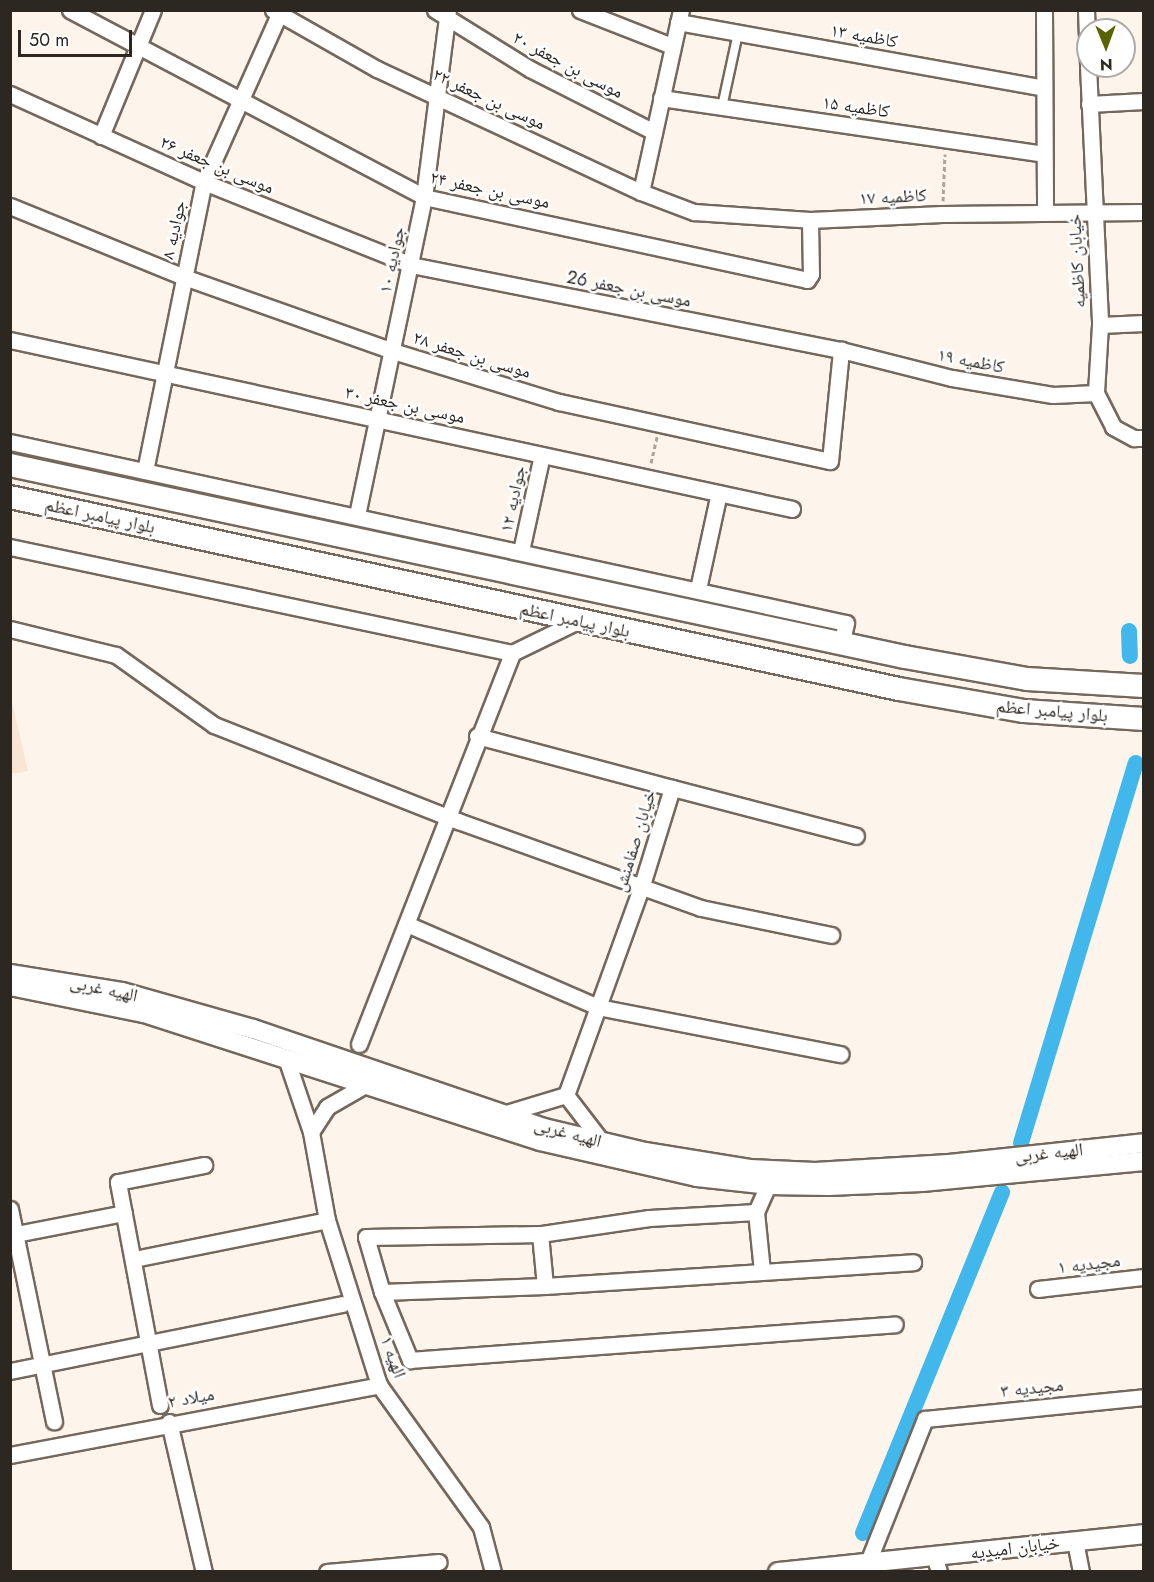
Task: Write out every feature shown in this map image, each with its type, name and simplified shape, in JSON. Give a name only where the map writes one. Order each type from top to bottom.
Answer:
[{"type":"main road","name":"بلوار پیامبر اعظم","points":[[10,465],[841,644],[1027,679],[1143,686]]},
{"type":"main road","name":"بلوار پیامبر اعظم","points":[[10,497],[578,621],[1012,709],[1143,718]]},
{"type":"street","name":"موسی بن جعفر ۲۴","points":[[70,10],[424,197],[807,280],[810,274],[810,220]]},
{"type":"street","points":[[101,135],[136,46],[153,10]]},
{"type":"street","points":[[580,10],[672,46]]},
{"type":"street","points":[[1044,10],[1045,213]]},
{"type":"street","name":"موسی بن جعفر ۲۲","points":[[278,12],[377,69],[641,192],[694,212]]},
{"type":"street","name":"جوادیه ۸","points":[[145,471],[204,182],[278,12]]},
{"type":"street","name":"جوادیه ۱۰","points":[[357,515],[424,197],[437,96],[444,13]]},
{"type":"street","name":"موسی بن جعفر ۲۰","points":[[444,13],[530,69],[654,132]]},
{"type":"street","points":[[641,192],[679,16]]},
{"type":"street","name":"کاظمیه ۱۳","points":[[679,16],[738,33],[1044,88]]},
{"type":"street","name":"خیابان کاظمیه","points":[[1088,78],[1100,325],[1096,393],[1113,427],[1139,438]]},
{"type":"street","name":"موسی بن جعفر ۲۶","points":[[10,94],[204,182],[411,265]]},
{"type":"street","name":"کاظمیه ۱۵","points":[[661,98],[1044,154]]},
{"type":"street","points":[[1089,104],[1143,101]]},
{"type":"street","name":"موسی بن جعفر ۲۸","points":[[10,206],[184,277],[393,351],[560,402],[830,461],[841,350]]},
{"type":"street","name":"کاظمیه ۱۷","points":[[694,212],[810,220],[942,214],[1143,212]]},
{"type":"street","name":"موسی بن جعفر 26","points":[[411,265],[841,350]]},
{"type":"street","points":[[1100,325],[1143,323]]},
{"type":"street","name":"موسی بن جعفر ۳۰","points":[[10,340],[792,509]]},
{"type":"street","name":"کاظمیه ۱۹","points":[[841,350],[952,378],[1030,392],[1053,395],[1096,393]]},
{"type":"street","points":[[10,442],[698,589],[846,624],[841,644]]},
{"type":"street","name":"جوادیه ۱۲","points":[[521,551],[542,455]]},
{"type":"street","points":[[698,589],[719,493]]},
{"type":"street","points":[[10,547],[512,653],[578,621]]},
{"type":"street","points":[[10,629],[116,655],[214,725],[448,817],[701,908],[831,935]]},
{"type":"street","points":[[359,1044],[448,817],[477,736],[512,653]]},
{"type":"street","name":"خیابان صفامنش","points":[[477,736],[672,788],[641,888],[566,1095]]},
{"type":"street","points":[[672,788],[856,836]]},
{"type":"street","points":[[407,924],[598,1007],[840,1054]]},
{"type":"street","name":"الهیه غربی","points":[[10,974],[123,992],[166,1004],[253,1029],[503,1114],[602,1142],[750,1169],[816,1172],[949,1164],[1143,1143]]},
{"type":"street","name":"الهیه غربی","points":[[10,986],[144,1013],[540,1141],[611,1160],[768,1185],[922,1182],[1143,1161]]},
{"type":"street","name":"الهیه ۱","points":[[286,1058],[310,1132],[327,1220],[380,1385],[481,1527],[493,1572]]},
{"type":"street","points":[[310,1132],[327,1107],[367,1084]]},
{"type":"street","points":[[503,1114],[566,1095],[602,1142]]},
{"type":"street","points":[[160,1405],[118,1182],[204,1165]]},
{"type":"street","points":[[762,1271],[756,1212],[768,1185]]},
{"type":"street","points":[[10,1209],[54,1422]]},
{"type":"street","points":[[756,1212],[649,1218],[540,1234],[366,1237],[382,1292],[410,1360],[895,1324]]},
{"type":"street","points":[[16,1234],[124,1213]]},
{"type":"street","points":[[134,1259],[327,1220]]},
{"type":"street","points":[[540,1234],[544,1286]]},
{"type":"street","points":[[382,1292],[544,1286],[913,1262]]},
{"type":"street","name":"مجیدیه ۱","points":[[1038,1289],[1143,1277]]},
{"type":"street","points":[[10,1371],[342,1304]]},
{"type":"street","name":"میلاد ۲","points":[[10,1455],[169,1422],[380,1385]]},
{"type":"street","name":"مجیدیه ۳","points":[[868,1562],[925,1419],[1143,1396]]},
{"type":"street","points":[[169,1422],[204,1572]]},
{"type":"street","name":"خیابان امیدیه","points":[[778,1572],[868,1562],[937,1565],[1075,1541],[1143,1534]]},
{"type":"street","points":[[1075,1541],[1081,1572]]},
{"type":"street","points":[[327,1572],[439,1562]]},
{"type":"lane","points":[[722,107],[738,33]]},
{"type":"path","points":[[942,214],[946,140]]},
{"type":"path","points":[[648,478],[660,424]]},
{"type":"shaded area","points":[[10,693],[28,771],[11,774],[10,774]]},
{"type":"waterway","points":[[1129,631],[1130,656]]},
{"type":"waterway","points":[[1021,1143],[1136,763]]},
{"type":"waterway","points":[[863,1533],[1002,1192]]}]
